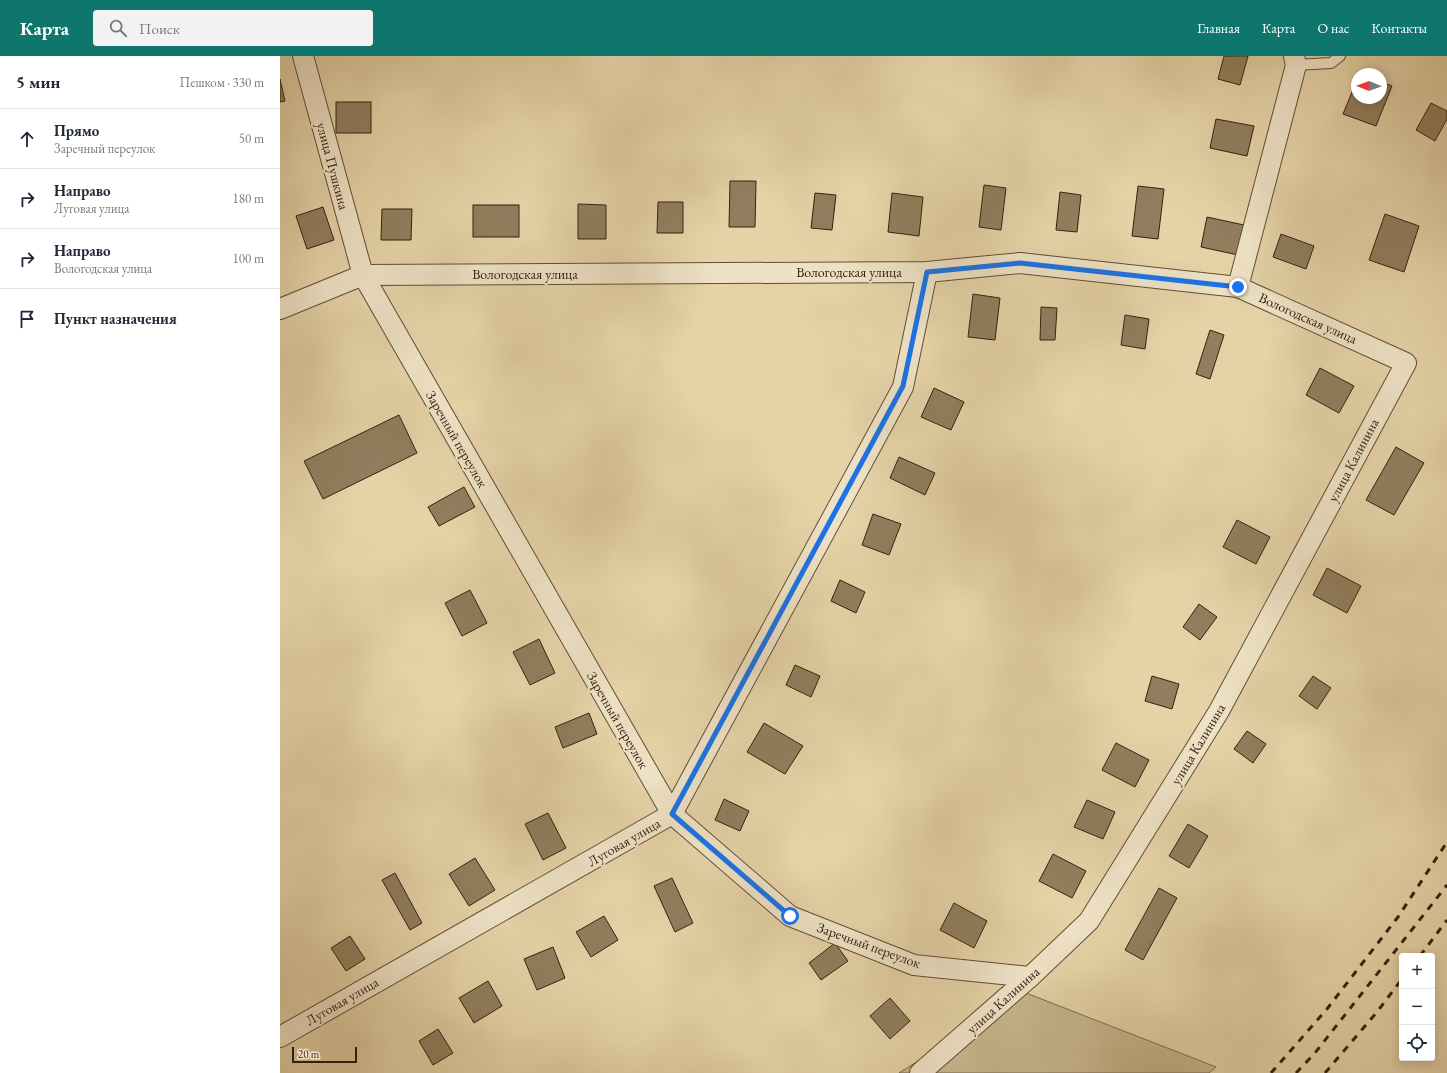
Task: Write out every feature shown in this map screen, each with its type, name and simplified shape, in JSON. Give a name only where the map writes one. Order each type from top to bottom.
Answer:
[{"type":"street","name":"улица Пушкина","points":[[303,56],[363,275]]},
{"type":"street","points":[[1238,287],[1295,61]]},
{"type":"street","name":"Вологодская улица","points":[[280,310],[363,275],[927,272],[1020,263],[1238,287],[1406,363]]},
{"type":"street","name":"Луговая улица","points":[[280,1037],[672,814],[903,386],[927,272]]},
{"type":"street","name":"Заречный переулок","points":[[363,275],[672,814],[790,916],[914,965],[1030,977]]},
{"type":"street","name":"улица Калинина","points":[[920,1073],[1030,977],[1089,921],[1219,711],[1406,363]]},
{"type":"lane","points":[[1295,61],[1331,63],[1340,56]]},
{"type":"shaded area","points":[[1026,993],[1216,1067],[1209,1073],[899,1073]]},
{"type":"building","points":[[1224,56],[1248,56],[1240,85],[1218,79]]},
{"type":"building","points":[[280,79],[285,101],[280,102]]},
{"type":"building","points":[[1387,84],[1392,86],[1387,98]]},
{"type":"building","points":[[1351,95],[1351,104],[1385,104],[1376,126],[1343,114]]},
{"type":"building","points":[[336,102],[371,102],[371,133],[336,133]]},
{"type":"building","points":[[1431,103],[1447,111],[1447,119],[1435,141],[1416,130]]},
{"type":"building","points":[[1216,119],[1254,126],[1247,156],[1210,148]]},
{"type":"building","points":[[730,181],[756,181],[755,227],[729,227]]},
{"type":"building","points":[[984,185],[1006,188],[1001,230],[979,227]]},
{"type":"building","points":[[1138,186],[1164,189],[1158,239],[1132,236]]},
{"type":"building","points":[[1060,192],[1081,195],[1077,232],[1056,230]]},
{"type":"building","points":[[815,193],[836,195],[832,230],[811,228]]},
{"type":"building","points":[[892,193],[923,197],[919,236],[888,232]]},
{"type":"building","points":[[658,202],[683,202],[683,233],[657,233]]},
{"type":"building","points":[[578,204],[606,205],[606,239],[578,239]]},
{"type":"building","points":[[473,205],[519,205],[519,237],[473,237]]},
{"type":"building","points":[[323,207],[334,240],[307,249],[296,216]]},
{"type":"building","points":[[382,209],[412,209],[411,240],[381,240]]},
{"type":"building","points":[[1385,214],[1419,226],[1404,272],[1369,260]]},
{"type":"building","points":[[1207,217],[1244,225],[1238,255],[1201,247]]},
{"type":"building","points":[[1281,234],[1314,246],[1306,269],[1273,257]]},
{"type":"building","points":[[973,294],[1000,298],[995,340],[968,337]]},
{"type":"building","points":[[1041,307],[1057,308],[1055,340],[1040,340]]},
{"type":"building","points":[[1125,315],[1149,319],[1145,349],[1121,345]]},
{"type":"building","points":[[1210,330],[1224,335],[1210,379],[1196,374]]},
{"type":"building","points":[[1320,368],[1354,386],[1339,413],[1306,395]]},
{"type":"building","points":[[934,388],[964,402],[951,430],[921,417]]},
{"type":"building","points":[[399,415],[417,453],[323,499],[304,461]]},
{"type":"building","points":[[1396,447],[1424,463],[1394,515],[1366,500]]},
{"type":"building","points":[[899,457],[935,473],[925,495],[890,478]]},
{"type":"building","points":[[464,487],[475,507],[439,526],[428,507]]},
{"type":"building","points":[[873,514],[901,524],[889,555],[862,545]]},
{"type":"building","points":[[1237,520],[1270,537],[1256,564],[1223,547]]},
{"type":"building","points":[[1327,568],[1361,586],[1347,613],[1313,595]]},
{"type":"building","points":[[840,580],[865,592],[856,613],[831,601]]},
{"type":"building","points":[[470,590],[487,623],[462,636],[445,603]]},
{"type":"building","points":[[1199,604],[1217,617],[1200,640],[1183,627]]},
{"type":"building","points":[[539,639],[555,673],[530,685],[513,652]]},
{"type":"building","points":[[795,665],[820,676],[811,697],[786,685]]},
{"type":"building","points":[[1152,676],[1179,684],[1172,709],[1145,701]]},
{"type":"building","points":[[1313,676],[1331,688],[1317,709],[1299,696]]},
{"type":"building","points":[[589,713],[597,734],[563,748],[555,727]]},
{"type":"building","points":[[764,723],[803,746],[785,774],[747,752]]},
{"type":"building","points":[[1247,731],[1266,744],[1253,763],[1234,749]]},
{"type":"building","points":[[1116,743],[1149,760],[1135,787],[1102,770]]},
{"type":"building","points":[[724,799],[749,811],[740,831],[715,820]]},
{"type":"building","points":[[1087,800],[1115,812],[1103,839],[1074,827]]},
{"type":"building","points":[[548,813],[566,848],[543,860],[525,824]]},
{"type":"building","points":[[1188,824],[1208,836],[1189,868],[1169,856]]},
{"type":"building","points":[[1053,854],[1086,871],[1072,898],[1039,881]]},
{"type":"building","points":[[475,858],[495,890],[469,906],[449,874]]},
{"type":"building","points":[[395,873],[422,923],[410,930],[382,880]]},
{"type":"building","points":[[672,878],[693,923],[675,932],[654,886]]},
{"type":"building","points":[[1159,888],[1177,898],[1143,960],[1125,950]]},
{"type":"building","points":[[954,903],[987,921],[974,948],[940,930]]},
{"type":"building","points":[[604,916],[618,940],[591,957],[576,932]]},
{"type":"building","points":[[350,936],[365,959],[346,971],[331,948]]},
{"type":"building","points":[[835,943],[848,961],[821,980],[809,963]]},
{"type":"building","points":[[553,947],[565,978],[537,990],[524,959]]},
{"type":"building","points":[[488,981],[502,1006],[474,1023],[459,998]]},
{"type":"building","points":[[890,998],[910,1021],[890,1039],[870,1016]]},
{"type":"building","points":[[438,1029],[453,1053],[433,1065],[419,1041]]},
{"type":"railway","points":[[1271,1073],[1327,1009],[1398,917],[1447,842]]},
{"type":"railway","points":[[1296,1073],[1315,1053],[1447,885]]},
{"type":"railway","points":[[1422,953],[1447,920]]},
{"type":"railway","points":[[1325,1073],[1377,1012],[1399,983]]},
{"type":"route","points":[[790,916],[672,814],[903,386],[927,272],[1020,263],[1238,287]]}]
